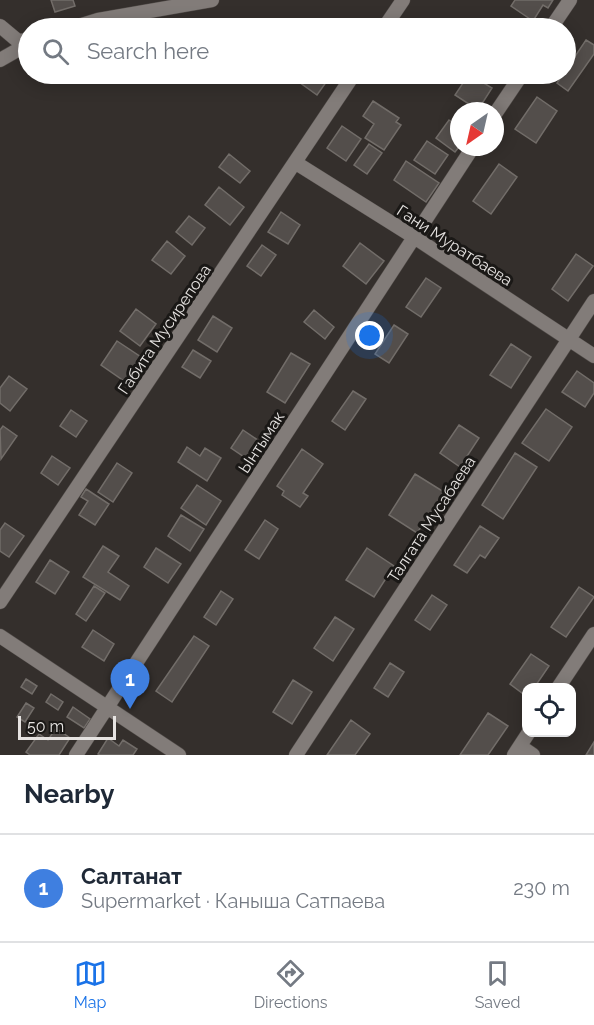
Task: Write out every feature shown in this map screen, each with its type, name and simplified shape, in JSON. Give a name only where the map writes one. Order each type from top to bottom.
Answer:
[{"type":"street","points":[[110,18],[212,0]]},
{"type":"street","points":[[390,18],[402,0]]},
{"type":"street","points":[[558,18],[570,0]]},
{"type":"street","points":[[0,26],[18,40]]},
{"type":"street","points":[[0,60],[18,48]]},
{"type":"street","name":"Габита Мусирепова","points":[[0,602],[347,84]]},
{"type":"street","points":[[503,102],[515,84]]},
{"type":"street","name":"Ынтымак","points":[[76,755],[467,156]]},
{"type":"street","name":"Гани Муратбаева","points":[[296,163],[414,237],[594,356]]},
{"type":"street","name":"Талгата Мусабаева","points":[[296,755],[594,301]]},
{"type":"street","points":[[561,683],[594,634]]},
{"type":"street","points":[[0,636],[108,706],[178,755]]},
{"type":"street","points":[[526,737],[517,750],[533,755]]},
{"type":"building","points":[[51,0],[73,0],[75,6],[55,12]]},
{"type":"building","points":[[515,0],[553,0],[548,8],[543,5],[535,18],[529,18],[511,6]]},
{"type":"building","points":[[586,40],[594,45],[594,54],[576,80],[576,55]]},
{"type":"building","points":[[302,84],[325,84],[317,95]]},
{"type":"building","points":[[462,84],[485,84],[492,88],[483,102],[466,102],[455,95]]},
{"type":"building","points":[[558,84],[573,84],[568,91]]},
{"type":"building","points":[[537,97],[557,111],[536,143],[515,129]]},
{"type":"building","points":[[373,101],[399,118],[396,122],[401,125],[384,150],[365,138],[374,124],[363,116]]},
{"type":"building","points":[[449,120],[450,121],[450,148],[436,138]]},
{"type":"building","points":[[342,126],[361,139],[346,161],[327,148]]},
{"type":"building","points":[[427,141],[448,155],[435,174],[414,160]]},
{"type":"building","points":[[369,144],[382,153],[367,174],[354,165]]},
{"type":"building","points":[[229,154],[250,171],[240,183],[219,167]]},
{"type":"building","points":[[406,161],[439,183],[426,202],[394,180]]},
{"type":"building","points":[[499,164],[517,177],[491,214],[473,201]]},
{"type":"building","points":[[219,187],[244,207],[230,225],[205,205]]},
{"type":"building","points":[[281,212],[300,225],[288,244],[268,232]]},
{"type":"building","points":[[189,216],[205,228],[192,245],[176,232]]},
{"type":"building","points":[[167,241],[185,256],[171,274],[152,260]]},
{"type":"building","points":[[360,243],[384,261],[366,284],[343,266]]},
{"type":"building","points":[[262,245],[276,255],[261,276],[247,266]]},
{"type":"building","points":[[576,254],[593,266],[568,301],[552,289]]},
{"type":"building","points":[[426,278],[441,288],[421,317],[406,307]]},
{"type":"building","points":[[136,309],[156,324],[140,346],[120,331]]},
{"type":"building","points":[[314,310],[334,327],[325,339],[304,322]]},
{"type":"building","points":[[213,316],[232,328],[217,352],[198,340]]},
{"type":"building","points":[[394,325],[408,334],[389,363],[375,354]]},
{"type":"building","points":[[117,341],[144,359],[139,366],[142,368],[127,383],[101,365]]},
{"type":"building","points":[[511,344],[531,357],[511,388],[490,375]]},
{"type":"building","points":[[193,350],[211,361],[200,378],[182,367]]},
{"type":"building","points":[[291,353],[310,364],[285,403],[267,392]]},
{"type":"building","points":[[577,371],[594,383],[594,393],[585,407],[562,392]]},
{"type":"building","points":[[9,376],[27,389],[10,411],[0,403],[0,388]]},
{"type":"building","points":[[353,391],[366,399],[345,430],[332,421]]},
{"type":"building","points":[[546,409],[572,427],[549,461],[522,443]]},
{"type":"building","points":[[71,410],[87,421],[76,437],[60,426]]},
{"type":"building","points":[[459,425],[479,438],[460,467],[440,453]]},
{"type":"building","points":[[3,426],[17,436],[1,459],[0,430]]},
{"type":"building","points":[[243,430],[265,445],[253,463],[231,448]]},
{"type":"building","points":[[187,447],[200,456],[205,448],[221,458],[207,481],[178,462]]},
{"type":"building","points":[[302,449],[323,464],[303,493],[308,496],[300,507],[282,495],[284,491],[277,486]]},
{"type":"building","points":[[515,453],[537,467],[503,519],[482,505]]},
{"type":"building","points":[[52,456],[70,468],[58,485],[41,473]]},
{"type":"building","points":[[117,463],[132,473],[113,502],[98,492]]},
{"type":"building","points":[[415,474],[444,492],[417,533],[389,515]]},
{"type":"building","points":[[197,485],[221,501],[206,525],[181,508]]},
{"type":"building","points":[[86,489],[109,504],[95,525],[79,515],[88,501],[81,497]]},
{"type":"building","points":[[181,515],[204,529],[190,551],[168,536]]},
{"type":"building","points":[[265,520],[278,529],[259,559],[245,550]]},
{"type":"building","points":[[5,523],[24,536],[9,557],[0,551],[0,530]]},
{"type":"building","points":[[480,526],[499,538],[485,558],[480,555],[467,573],[454,565]]},
{"type":"building","points":[[103,546],[119,556],[108,572],[129,586],[120,600],[83,577]]},
{"type":"building","points":[[156,548],[181,564],[168,583],[144,567]]},
{"type":"building","points":[[367,548],[394,566],[374,597],[346,580]]},
{"type":"building","points":[[50,560],[69,572],[55,594],[36,582]]},
{"type":"building","points":[[94,586],[105,593],[86,621],[76,614]]},
{"type":"building","points":[[579,587],[594,597],[566,637],[551,627]]},
{"type":"building","points":[[221,591],[233,599],[216,625],[204,617]]},
{"type":"building","points":[[432,595],[447,605],[430,630],[415,620]]},
{"type":"building","points":[[335,617],[354,629],[333,661],[314,648]]},
{"type":"building","points":[[93,630],[114,644],[104,661],[82,647]]},
{"type":"building","points":[[194,636],[209,646],[172,702],[156,691]]},
{"type":"building","points":[[531,654],[549,666],[537,683],[522,683],[522,693],[510,684]]},
{"type":"building","points":[[390,663],[404,672],[388,697],[374,688]]},
{"type":"building","points":[[26,679],[37,686],[32,694],[21,687]]},
{"type":"building","points":[[293,680],[312,692],[292,724],[273,712]]},
{"type":"building","points":[[51,694],[63,702],[58,710],[46,702]]},
{"type":"building","points":[[26,703],[34,708],[25,722],[17,717]]},
{"type":"building","points":[[73,707],[90,719],[84,728],[67,717]]},
{"type":"building","points":[[488,713],[508,726],[488,755],[460,755]]},
{"type":"building","points":[[351,720],[370,734],[355,755],[327,755]]},
{"type":"building","points":[[56,728],[70,738],[59,755],[30,755],[26,752],[39,734],[48,740]]},
{"type":"building","points":[[108,738],[119,746],[123,740],[137,749],[133,755],[98,754]]},
{"type":"building","points":[[594,742],[594,755],[586,755]]},
{"type":"place","name":"Салтанат","points":[[130,709]]}]
